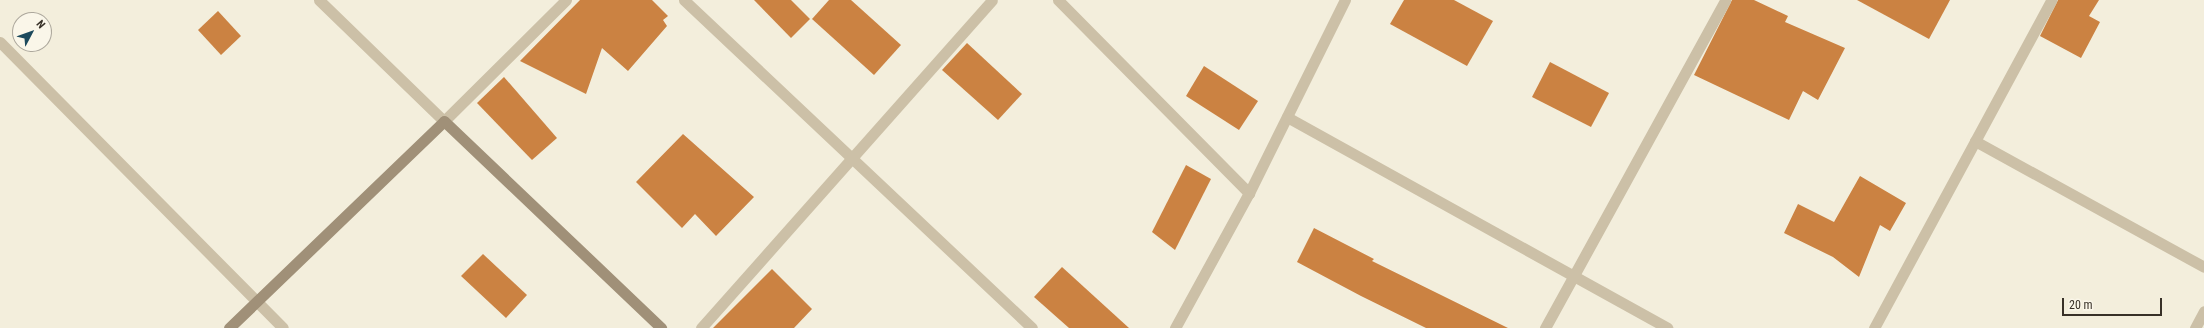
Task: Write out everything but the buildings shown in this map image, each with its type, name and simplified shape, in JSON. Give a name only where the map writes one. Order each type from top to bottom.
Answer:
[{"type":"main road","points":[[229,328],[444,121],[661,328]]},
{"type":"street","points":[[319,0],[444,121],[566,0]]},
{"type":"street","points":[[684,0],[1032,328]]},
{"type":"street","points":[[701,328],[992,0]]},
{"type":"street","points":[[1058,0],[1250,193]]},
{"type":"street","points":[[1175,328],[1250,193],[1345,0]]},
{"type":"street","points":[[1545,328],[1726,0]]},
{"type":"street","points":[[1874,328],[2051,0]]},
{"type":"street","points":[[0,42],[255,302],[283,328]]},
{"type":"street","points":[[1287,117],[1667,328]]},
{"type":"street","points":[[1975,141],[2204,267]]},
{"type":"street","points":[[2195,328],[2204,311]]}]
